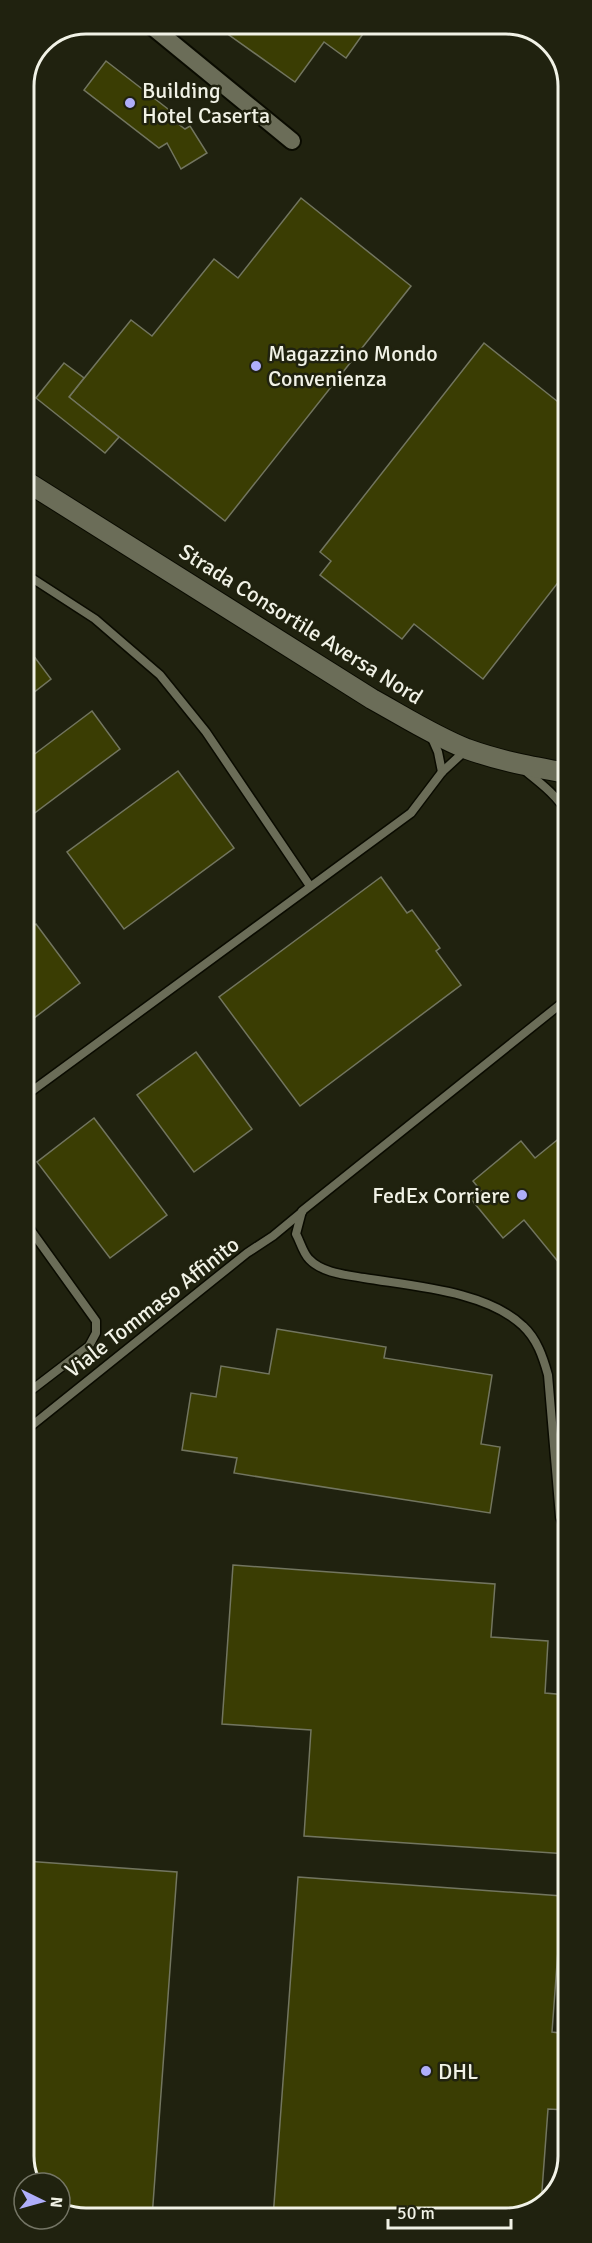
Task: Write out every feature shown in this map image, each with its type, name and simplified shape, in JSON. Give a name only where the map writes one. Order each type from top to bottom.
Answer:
[{"type":"street","points":[[161,34],[292,141]]},
{"type":"street","name":"Strada Consortile Aversa Nord","points":[[34,486],[372,699],[428,731],[467,749],[519,765],[558,772]]},
{"type":"lane","points":[[34,579],[95,619],[160,675],[206,732],[310,886]]},
{"type":"lane","points":[[428,731],[438,752],[442,772]]},
{"type":"lane","points":[[34,1089],[411,813],[442,772],[467,749]]},
{"type":"lane","points":[[519,765],[558,800]]},
{"type":"lane","name":"Viale Tommaso Affinito","points":[[34,1424],[247,1253],[273,1236],[558,1007]]},
{"type":"lane","points":[[302,1211],[296,1234],[309,1259],[332,1272],[435,1290],[480,1301],[504,1312],[524,1327],[542,1352],[548,1374],[558,1492]]},
{"type":"lane","points":[[34,1235],[96,1321],[96,1332],[89,1346],[34,1388]]},
{"type":"building","points":[[228,34],[362,35],[346,58],[324,42],[295,82]]},
{"type":"building","name":"Building Hotel Caserta","points":[[106,61],[177,116],[173,120],[185,129],[190,126],[207,153],[181,169],[167,143],[159,148],[84,90]]},
{"type":"building","points":[[301,198],[411,286],[225,521],[69,397],[131,320],[152,336],[214,259],[238,278]]},
{"type":"building","points":[[484,343],[558,402],[558,583],[483,679],[414,624],[402,639],[320,575],[331,561],[320,552]]},
{"type":"building","points":[[64,363],[84,378],[69,397],[119,437],[105,453],[36,398]]},
{"type":"building","points":[[34,656],[51,679],[34,692]]},
{"type":"building","points":[[92,711],[120,749],[34,814],[34,754]]},
{"type":"building","points":[[178,771],[234,848],[124,929],[67,852]]},
{"type":"building","points":[[381,877],[407,913],[412,910],[440,948],[436,951],[461,985],[300,1106],[219,997]]},
{"type":"building","points":[[36,924],[80,983],[34,1018],[34,926]]},
{"type":"building","points":[[196,1052],[252,1129],[194,1172],[137,1095]]},
{"type":"building","points":[[94,1118],[167,1215],[110,1258],[37,1162]]},
{"type":"building","name":"FedEx Corriere","points":[[558,1139],[558,1262],[524,1220],[503,1238],[471,1199],[481,1191],[473,1181],[521,1141],[535,1158]]},
{"type":"building","points":[[277,1329],[386,1347],[384,1358],[492,1375],[481,1444],[500,1447],[490,1513],[234,1473],[237,1458],[182,1450],[191,1393],[216,1397],[221,1366],[269,1374]]},
{"type":"building","points":[[233,1565],[495,1584],[491,1637],[548,1641],[545,1693],[558,1694],[558,1853],[304,1836],[311,1730],[222,1724]]},
{"type":"building","points":[[34,1862],[177,1872],[153,2208],[73,2207],[72,2171],[37,2171],[34,2156]]},
{"type":"building","name":"DHL","points":[[298,1877],[558,1896],[558,1950],[552,2032],[558,2033],[558,2110],[548,2109],[542,2194],[522,2206],[505,2208],[274,2208]]},
{"type":"place","name":"Building Hotel Caserta","points":[[130,103]]},
{"type":"place","name":"Magazzino Mondo Convenienza","points":[[256,366]]},
{"type":"place","name":"FedEx Corriere","points":[[522,1195]]},
{"type":"place","name":"DHL","points":[[426,2071]]}]
